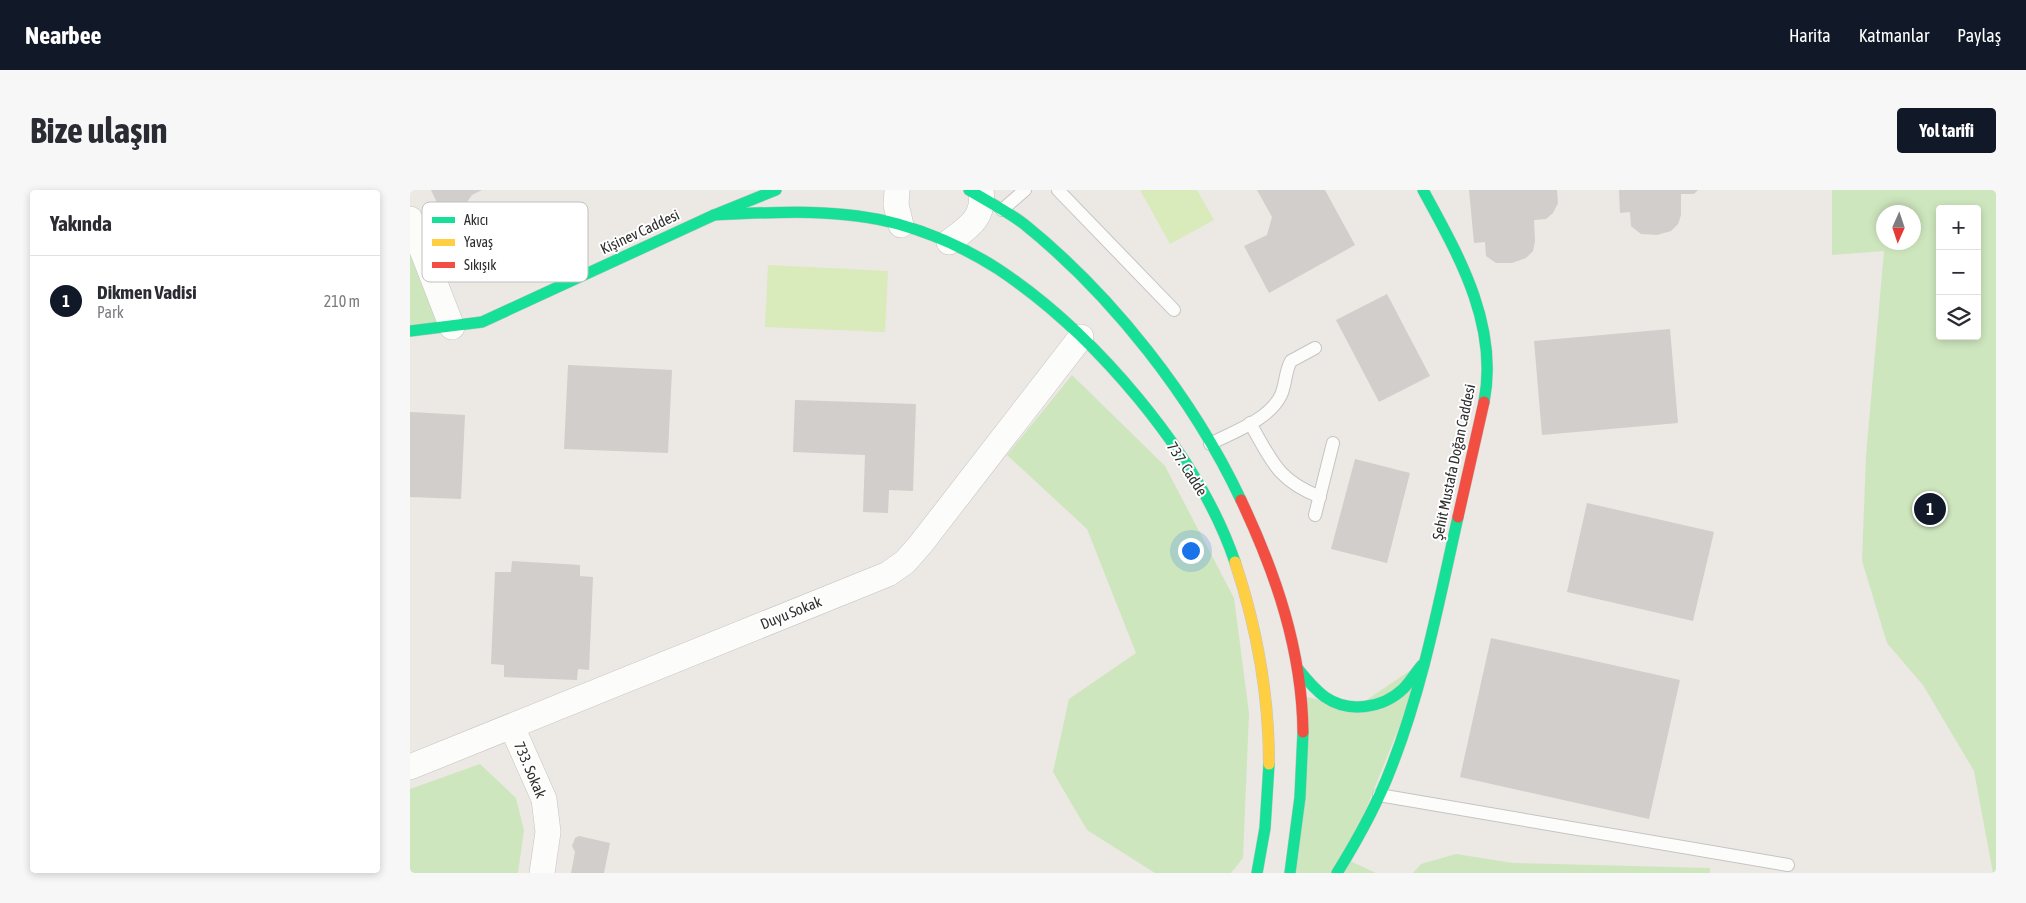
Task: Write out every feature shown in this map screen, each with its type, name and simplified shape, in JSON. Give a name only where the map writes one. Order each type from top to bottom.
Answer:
[{"type":"street","name":"Kişinev Caddesi","points":[[588,273],[714,215],[776,190]]},
{"type":"street","points":[[897,190],[896,205],[901,225]]},
{"type":"street","name":"Şehit Mustafa Doğan Caddesi","points":[[1336,873],[1352,849],[1379,796],[1410,722],[1426,660],[1485,400],[1488,366],[1486,340],[1479,310],[1469,284],[1422,190]]},
{"type":"street","points":[[949,242],[973,223],[982,210],[984,197]]},
{"type":"street","name":"737. Cadde","points":[[984,197],[1022,223],[1060,256],[1112,311],[1158,364],[1210,444],[1241,497],[1262,542],[1286,611],[1298,669],[1301,696],[1301,776],[1290,873]]},
{"type":"street","name":"Kişinev Caddesi","points":[[714,215],[796,212],[862,217],[901,225]]},
{"type":"street","points":[[410,219],[422,250]]},
{"type":"street","name":"737. Cadde","points":[[901,225],[949,242],[1014,280],[1046,304],[1081,337],[1126,386],[1190,471],[1213,511],[1228,543],[1246,594],[1259,647],[1266,690],[1269,727],[1267,808],[1263,844],[1256,873]]},
{"type":"street","points":[[434,282],[452,327]]},
{"type":"street","name":"Kişinev Caddesi","points":[[410,331],[482,322],[569,282]]},
{"type":"street","name":"Duyu Sokak","points":[[410,767],[888,574],[905,562],[1081,337]]},
{"type":"street","name":"Şehit Mustafa Doğan Caddesi","points":[[1298,669],[1317,690],[1332,702],[1356,707],[1379,705],[1402,690],[1426,660]]},
{"type":"street","name":"733. Sokak","points":[[512,727],[544,799],[548,832],[542,873]]},
{"type":"lane","points":[[984,197],[1026,190]]},
{"type":"lane","points":[[1058,190],[1174,310]]},
{"type":"lane","points":[[1210,444],[1264,414],[1278,400],[1291,361],[1315,348]]},
{"type":"lane","points":[[1250,423],[1275,466],[1285,478],[1298,488],[1320,497]]},
{"type":"lane","points":[[1315,515],[1333,443]]},
{"type":"lane","points":[[1379,796],[1788,865]]},
{"type":"green space","points":[[1140,190],[1197,190],[1214,220],[1170,244]]},
{"type":"green space","points":[[1832,190],[1996,190],[1996,873],[1993,873],[1974,771],[1923,685],[1887,643],[1862,561],[1866,456],[1884,251],[1832,255]]},
{"type":"green space","points":[[410,219],[422,250],[422,282],[434,282],[452,327],[410,331]]},
{"type":"green space","points":[[768,265],[888,271],[885,332],[765,327]]},
{"type":"green space","points":[[1072,375],[1165,466],[1234,598],[1249,713],[1243,858],[1231,873],[1155,873],[1087,830],[1053,772],[1069,699],[1136,653],[1087,529],[1007,455]]},
{"type":"green space","points":[[1426,660],[1346,859],[1376,873],[1290,873],[1301,696],[1356,707]]},
{"type":"green space","points":[[480,764],[516,798],[524,830],[518,873],[410,873],[410,789]]},
{"type":"green space","points":[[1456,854],[1513,863],[1710,868],[1710,873],[1413,873],[1421,864]]},
{"type":"building","points":[[431,190],[482,190],[472,195],[467,202],[437,202]]},
{"type":"building","points":[[1257,190],[1325,190],[1355,245],[1269,293],[1244,246],[1267,235],[1272,217]]},
{"type":"building","points":[[1469,190],[1557,190],[1558,203],[1553,213],[1546,219],[1534,220],[1535,241],[1533,251],[1526,258],[1512,263],[1496,263],[1486,256],[1485,242],[1474,243]]},
{"type":"building","points":[[1619,190],[1698,190],[1694,194],[1681,194],[1681,215],[1678,224],[1671,231],[1657,235],[1641,234],[1631,226],[1630,212],[1620,213]]},
{"type":"building","points":[[1387,294],[1430,376],[1379,402],[1336,320]]},
{"type":"building","points":[[1670,329],[1678,423],[1542,435],[1534,341]]},
{"type":"building","points":[[568,365],[672,370],[668,453],[564,449]]},
{"type":"building","points":[[795,400],[916,404],[913,491],[889,490],[888,513],[863,512],[865,455],[793,452]]},
{"type":"building","points":[[410,412],[465,415],[461,499],[410,497]]},
{"type":"building","points":[[1355,459],[1410,473],[1387,563],[1331,549]]},
{"type":"building","points":[[1587,503],[1714,532],[1693,621],[1567,592]]},
{"type":"building","points":[[512,561],[580,565],[580,576],[593,577],[589,670],[578,669],[577,680],[504,677],[504,665],[491,664],[495,572],[511,572]]},
{"type":"building","points":[[1491,638],[1680,680],[1649,819],[1460,777]]},
{"type":"building","points":[[579,836],[610,843],[604,873],[571,873],[575,852],[572,846],[575,838]]},
{"type":"traffic: fast","points":[[588,273],[714,215],[776,190]]},
{"type":"traffic: fast","points":[[969,190],[1024,224],[1057,252],[1119,316],[1148,350],[1199,424],[1222,462],[1241,500]]},
{"type":"traffic: fast","points":[[1423,190],[1462,266],[1481,318],[1486,346],[1487,373],[1484,402]]},
{"type":"traffic: fast","points":[[714,215],[807,212],[853,215],[876,219],[937,237],[998,269],[1034,295],[1070,326],[1138,398],[1169,438],[1196,479],[1218,521],[1235,562]]},
{"type":"traffic: fast","points":[[410,331],[482,322],[569,282]]},
{"type":"traffic: fast","points":[[1337,873],[1360,835],[1386,782],[1402,737],[1429,644],[1458,517]]},
{"type":"traffic: fast","points":[[1298,669],[1325,697],[1334,702],[1354,707],[1375,705],[1395,696],[1406,686],[1422,665]]},
{"type":"traffic: fast","points":[[1290,873],[1300,797],[1303,732]]},
{"type":"traffic: fast","points":[[1257,873],[1265,828],[1269,764]]},
{"type":"traffic: slow","points":[[1235,562],[1250,612],[1260,661],[1267,712],[1269,764]]},
{"type":"traffic: jam","points":[[1458,517],[1484,402]]},
{"type":"traffic: jam","points":[[1241,500],[1276,584],[1285,613],[1298,672],[1303,732]]},
{"type":"place","name":"Dikmen Vadisi","points":[[1930,509]]}]
